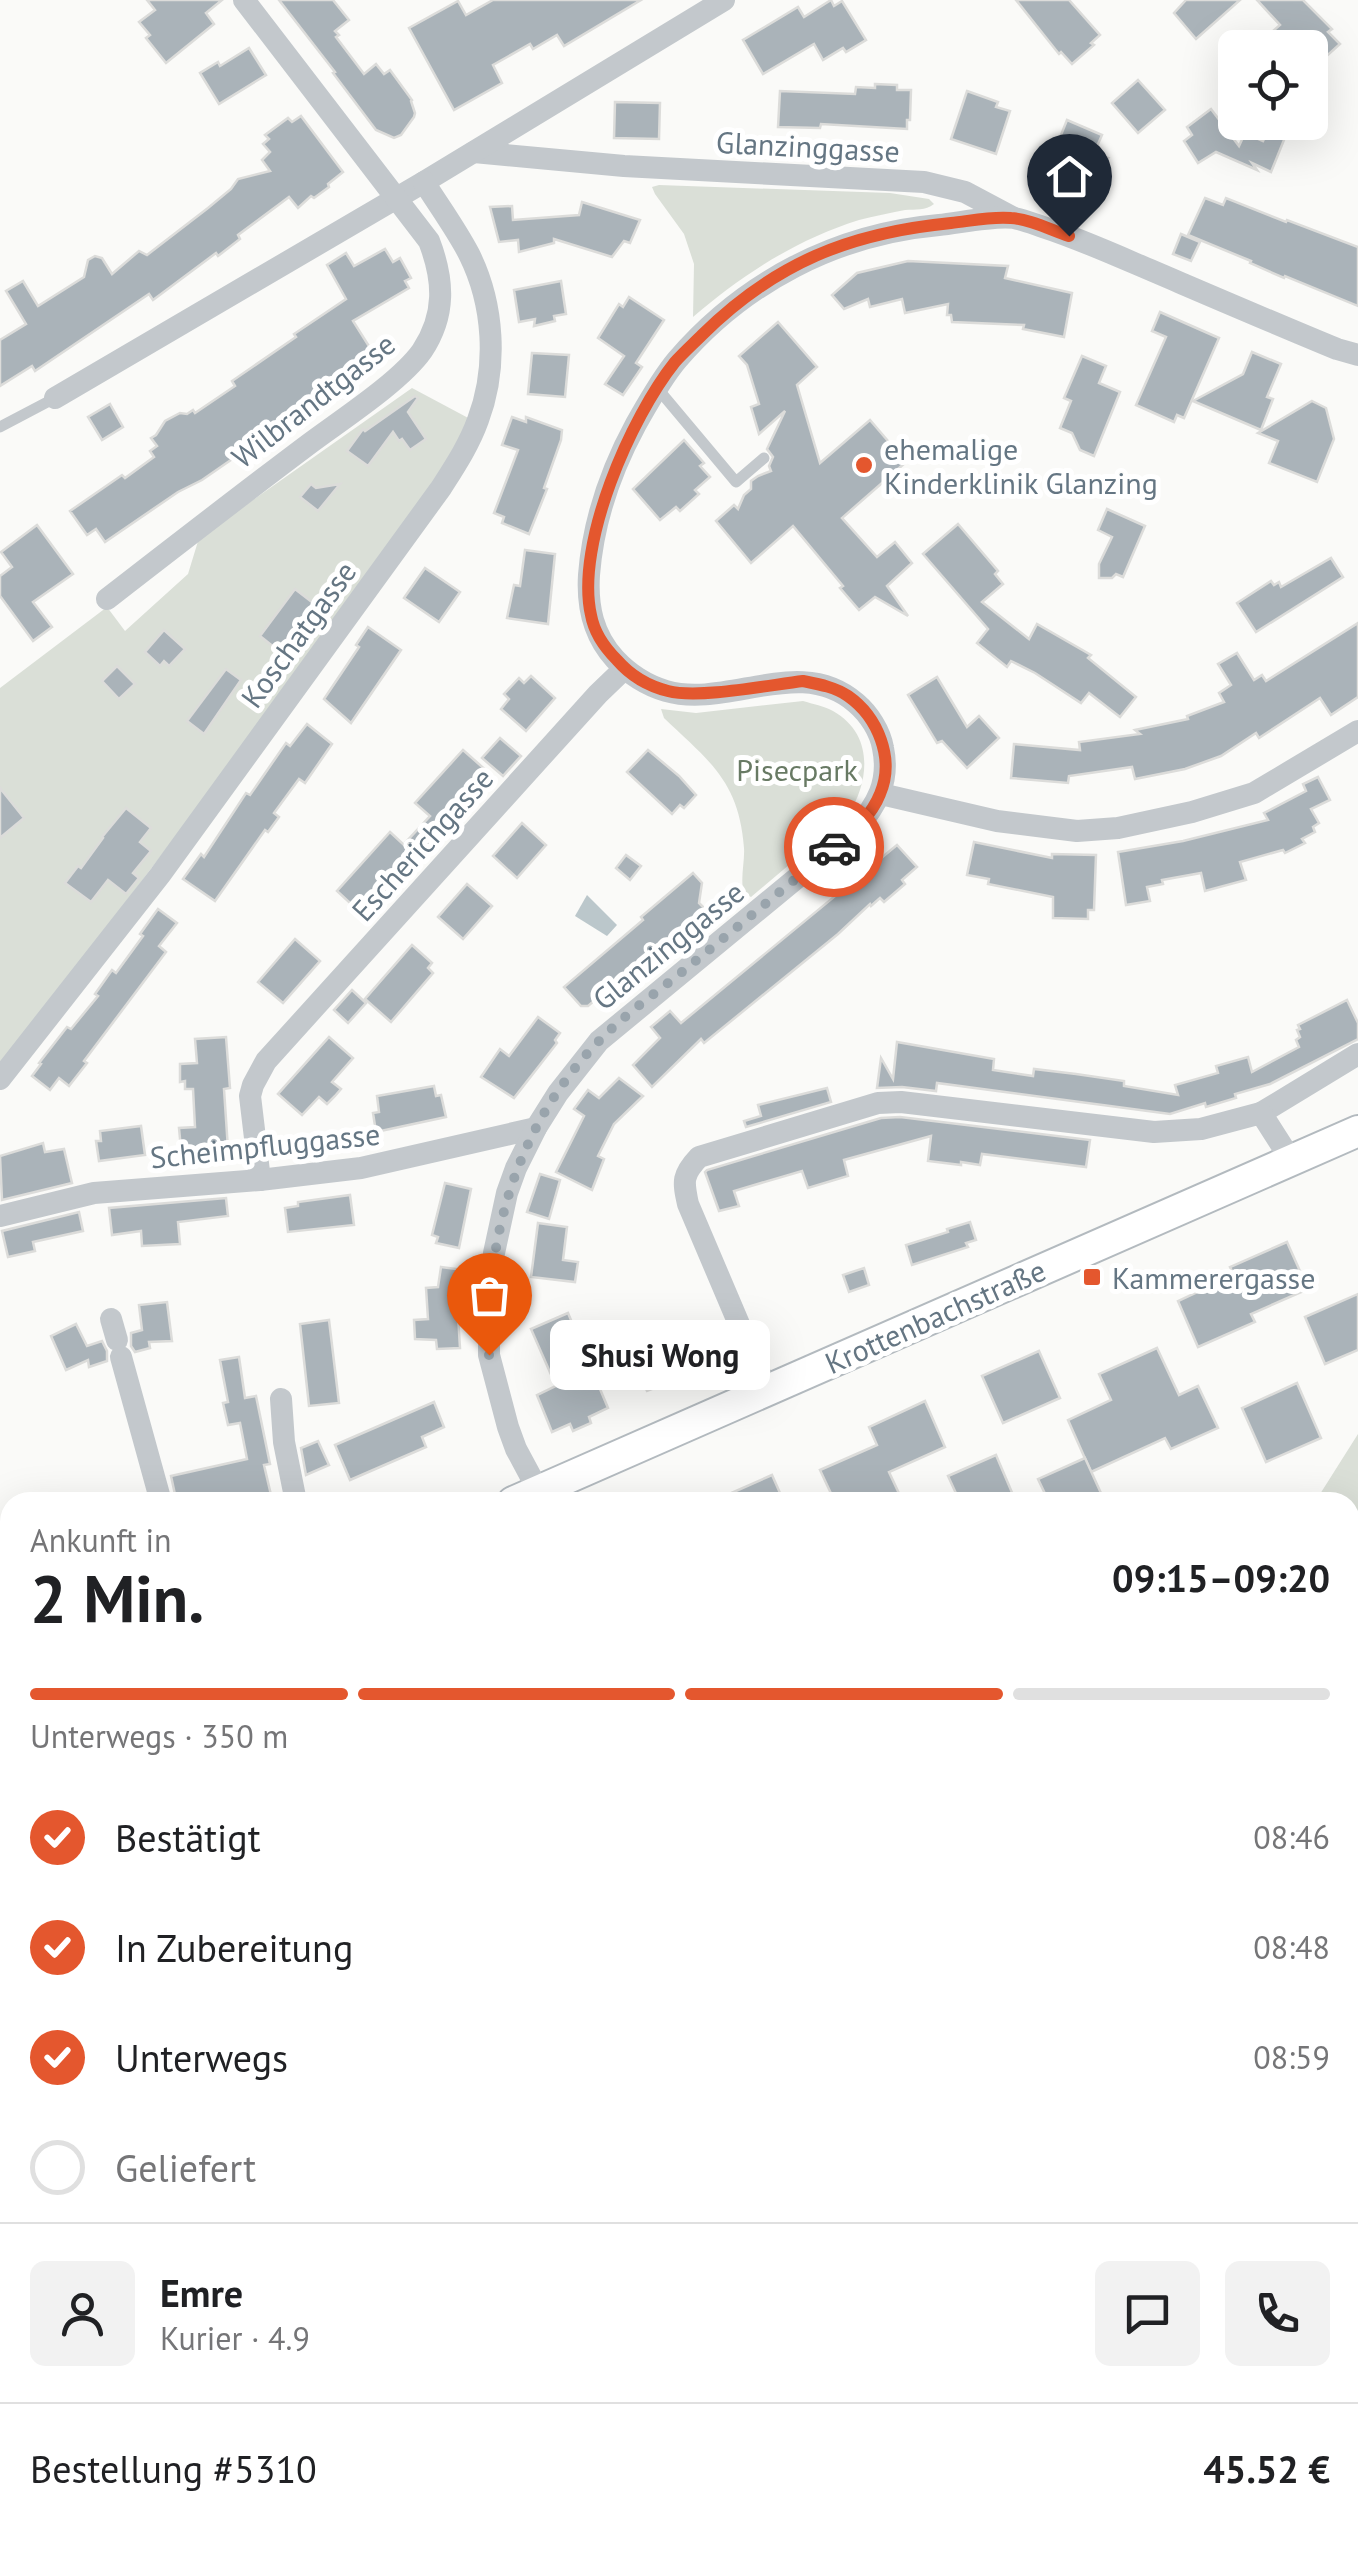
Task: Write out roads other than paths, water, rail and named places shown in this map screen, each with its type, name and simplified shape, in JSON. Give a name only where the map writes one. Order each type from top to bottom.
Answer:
[{"type":"main road","name":"Krottenbachstraße","points":[[535,1492],[1358,1131]]},
{"type":"street","name":"Wilbrandtgasse","points":[[107,599],[370,398],[422,352],[440,309],[442,288],[430,241],[244,0]]},
{"type":"street","points":[[55,398],[398,198],[724,0]]},
{"type":"street","name":"Glanzinggasse","points":[[474,152],[624,166],[924,182],[965,192],[1012,218],[1069,236],[1337,349],[1358,354]]},
{"type":"street","name":"Koschatgasse","points":[[0,1078],[160,875],[441,488],[466,447],[480,417],[486,384],[488,318],[470,257],[424,182]]},
{"type":"street","name":"Glanzinggasse","points":[[525,1492],[489,1355],[488,1323],[499,1226],[516,1168],[536,1128],[599,1041],[855,830],[881,794],[885,778],[882,743],[864,710],[838,691],[803,681],[679,693],[648,684],[624,668],[600,639],[591,618],[589,574],[608,485],[625,445],[676,362],[729,308],[757,288],[796,264],[860,239],[896,230],[1012,218]]},
{"type":"street","name":"Escherichgasse","points":[[260,1180],[250,1096],[266,1061],[624,668]]},
{"type":"street","points":[[881,794],[997,821],[1077,831],[1118,828],[1254,793],[1358,732]]},
{"type":"street","points":[[766,1390],[688,1204],[684,1183],[687,1170],[699,1157],[878,1103],[901,1102],[1154,1132],[1201,1130],[1262,1114],[1358,1054]]},
{"type":"street","points":[[1262,1114],[1291,1160]]},
{"type":"street","name":"Scheimpfluggasse","points":[[0,1216],[94,1193],[361,1168],[536,1128]]},
{"type":"street","points":[[116,1338],[158,1492]]},
{"type":"street","points":[[281,1399],[294,1492]]},
{"type":"lane","points":[[658,389],[736,482],[764,458]]},
{"type":"lane","points":[[0,427],[55,398]]},
{"type":"place","name":"ehemalige Kinderklinik Glanzing","points":[[864,465]]},
{"type":"place","name":"Kammerergasse","points":[[1092,1277]]},
{"type":"place","name":"Shusi Wong","points":[[489,1355]]},
{"type":"park label","name":"Pisecpark","points":[[797,769]]}]
